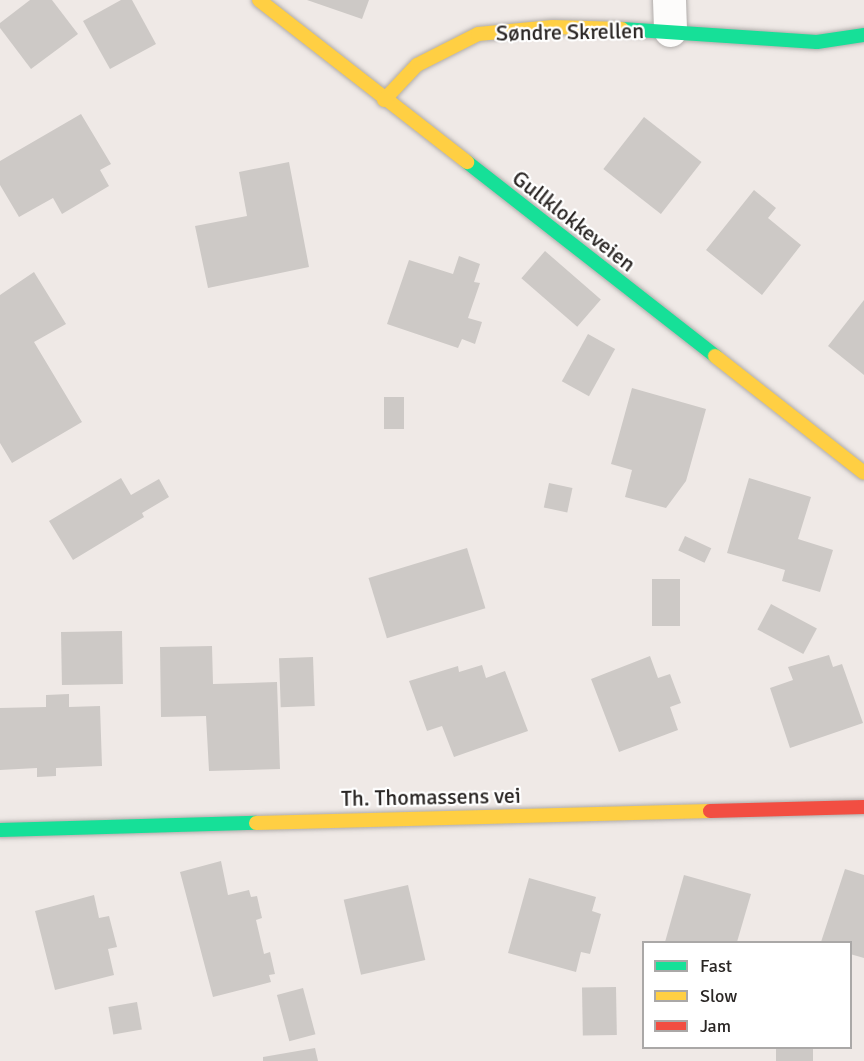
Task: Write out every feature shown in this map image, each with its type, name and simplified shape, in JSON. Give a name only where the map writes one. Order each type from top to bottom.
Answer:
[{"type":"street","name":"Gullklokkeveien","points":[[259,0],[864,473]]},
{"type":"street","name":"Søndre Skrellen","points":[[384,100],[417,65],[478,34],[669,15],[817,42],[864,35]]},
{"type":"street","name":"Th. Thomassens vei","points":[[0,830],[864,807]]},
{"type":"building","points":[[30,0],[52,0],[78,34],[31,69],[0,28],[0,23]]},
{"type":"building","points":[[121,0],[132,0],[156,44],[110,69],[83,21]]},
{"type":"building","points":[[307,0],[369,0],[362,19]]},
{"type":"building","points":[[81,114],[111,164],[100,170],[109,186],[62,214],[53,198],[19,217],[0,185],[0,161]]},
{"type":"building","points":[[644,117],[702,162],[661,214],[603,169]]},
{"type":"building","points":[[289,162],[309,267],[208,288],[195,226],[247,216],[239,172]]},
{"type":"building","points":[[754,190],[776,208],[768,218],[801,245],[762,295],[706,250]]},
{"type":"building","points":[[545,251],[601,300],[577,327],[521,278]]},
{"type":"building","points":[[459,256],[480,264],[474,282],[480,283],[468,318],[482,322],[475,344],[462,339],[458,348],[387,324],[409,260],[453,274]]},
{"type":"building","points":[[34,272],[66,324],[34,342],[82,422],[12,463],[0,443],[0,295]]},
{"type":"building","points":[[864,300],[864,375],[828,346]]},
{"type":"building","points":[[588,334],[615,349],[589,396],[562,381]]},
{"type":"building","points":[[632,388],[706,409],[686,481],[666,508],[625,497],[632,470],[611,464]]},
{"type":"building","points":[[384,397],[404,397],[404,429],[384,429]]},
{"type":"building","points":[[121,478],[131,495],[159,479],[169,497],[142,513],[144,517],[73,560],[49,521]]},
{"type":"building","points":[[749,478],[811,497],[798,539],[833,550],[820,592],[782,581],[785,570],[727,553]]},
{"type":"building","points":[[549,483],[572,488],[567,512],[544,507]]},
{"type":"building","points":[[685,536],[711,548],[705,563],[678,551]]},
{"type":"building","points":[[467,548],[485,608],[387,638],[369,578]]},
{"type":"building","points":[[652,579],[680,579],[680,626],[652,626]]},
{"type":"building","points":[[771,604],[817,628],[803,654],[757,630]]},
{"type":"building","points":[[122,631],[123,684],[62,685],[61,632]]},
{"type":"building","points":[[212,646],[213,684],[277,682],[280,769],[209,771],[206,716],[161,717],[160,647]]},
{"type":"building","points":[[829,655],[833,667],[842,664],[863,723],[790,748],[770,688],[793,680],[788,667]]},
{"type":"building","points":[[650,656],[658,678],[670,674],[681,703],[670,707],[678,730],[619,752],[591,679]]},
{"type":"building","points":[[313,657],[315,706],[281,707],[279,658]]},
{"type":"building","points":[[482,665],[486,678],[505,671],[528,731],[454,757],[442,726],[427,731],[409,681],[458,666],[459,672]]},
{"type":"building","points":[[69,694],[69,707],[100,706],[102,766],[56,768],[56,776],[37,777],[37,768],[0,770],[0,708],[46,707],[46,695]]},
{"type":"building","points":[[221,861],[228,895],[249,890],[251,897],[257,896],[262,918],[256,920],[264,954],[270,952],[275,974],[269,975],[271,982],[213,997],[180,872]]},
{"type":"building","points":[[845,869],[864,875],[864,958],[852,955],[852,941],[821,941]]},
{"type":"building","points":[[684,875],[751,894],[737,941],[665,941]]},
{"type":"building","points":[[529,878],[596,897],[592,911],[601,914],[590,954],[581,952],[576,972],[508,953]]},
{"type":"building","points":[[408,885],[425,960],[361,975],[344,900]]},
{"type":"building","points":[[94,895],[99,918],[109,916],[117,947],[108,949],[114,975],[55,990],[35,911]]},
{"type":"building","points":[[616,987],[617,1035],[583,1036],[582,988]]},
{"type":"building","points":[[303,988],[315,1034],[289,1041],[277,995]]},
{"type":"building","points":[[137,1002],[142,1030],[113,1035],[108,1007]]},
{"type":"building","points":[[315,1048],[318,1061],[263,1061],[263,1057]]},
{"type":"building","points":[[776,1049],[813,1049],[813,1061],[776,1061]]},
{"type":"traffic: fast","points":[[622,29],[817,42],[864,35]]},
{"type":"traffic: fast","points":[[467,162],[715,356]]},
{"type":"traffic: fast","points":[[0,830],[256,823]]},
{"type":"traffic: slow","points":[[259,0],[467,162]]},
{"type":"traffic: slow","points":[[384,100],[417,65],[478,34],[553,27],[622,29]]},
{"type":"traffic: slow","points":[[715,356],[864,473]]},
{"type":"traffic: slow","points":[[256,823],[710,811]]},
{"type":"traffic: jam","points":[[710,811],[864,807]]}]
